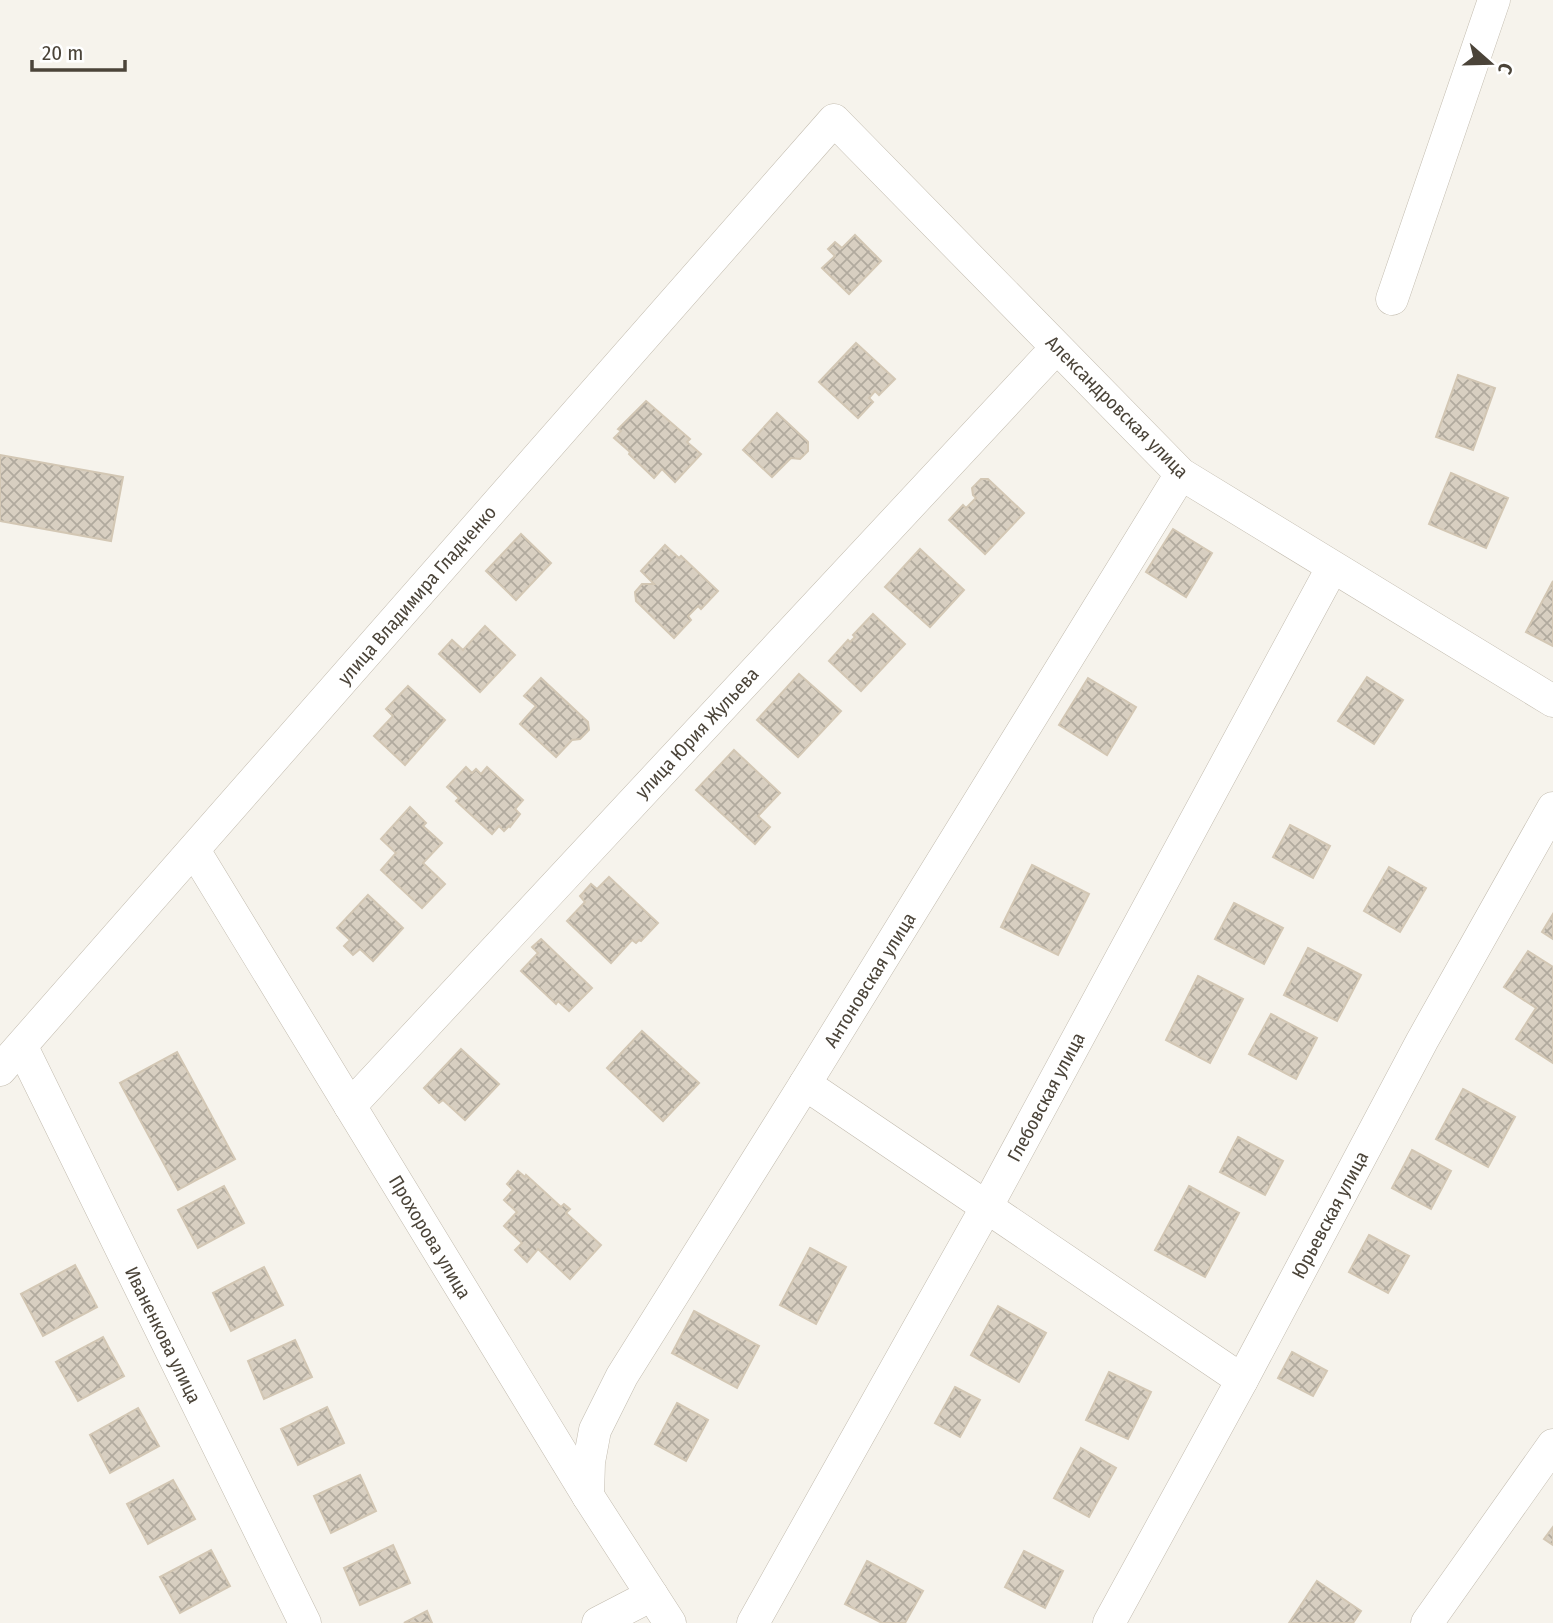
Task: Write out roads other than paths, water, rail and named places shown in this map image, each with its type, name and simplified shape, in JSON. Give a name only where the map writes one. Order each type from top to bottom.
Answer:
[{"type":"street","points":[[1392,299],[1494,0]]},
{"type":"street","name":"Александровская улица","points":[[834,120],[1181,474],[1553,701]]},
{"type":"street","name":"улица Владимира Гладченко","points":[[0,1070],[834,120]]},
{"type":"street","name":"улица Юрия Жульева","points":[[350,1106],[1045,360]]},
{"type":"street","name":"Антоновская улица","points":[[588,1496],[589,1462],[595,1430],[622,1376],[1181,474]]},
{"type":"street","name":"Глебовская улица","points":[[752,1623],[986,1208],[1332,568]]},
{"type":"street","name":"Юрьевская улица","points":[[1109,1623],[1422,1041],[1553,807]]},
{"type":"street","name":"Прохорова улица","points":[[194,850],[588,1496],[670,1623]]},
{"type":"street","name":"Иваненкова улица","points":[[22,1047],[305,1623]]},
{"type":"street","points":[[805,1084],[1242,1380]]},
{"type":"street","points":[[1427,1623],[1553,1445]]},
{"type":"street","points":[[598,1623],[652,1595]]}]
